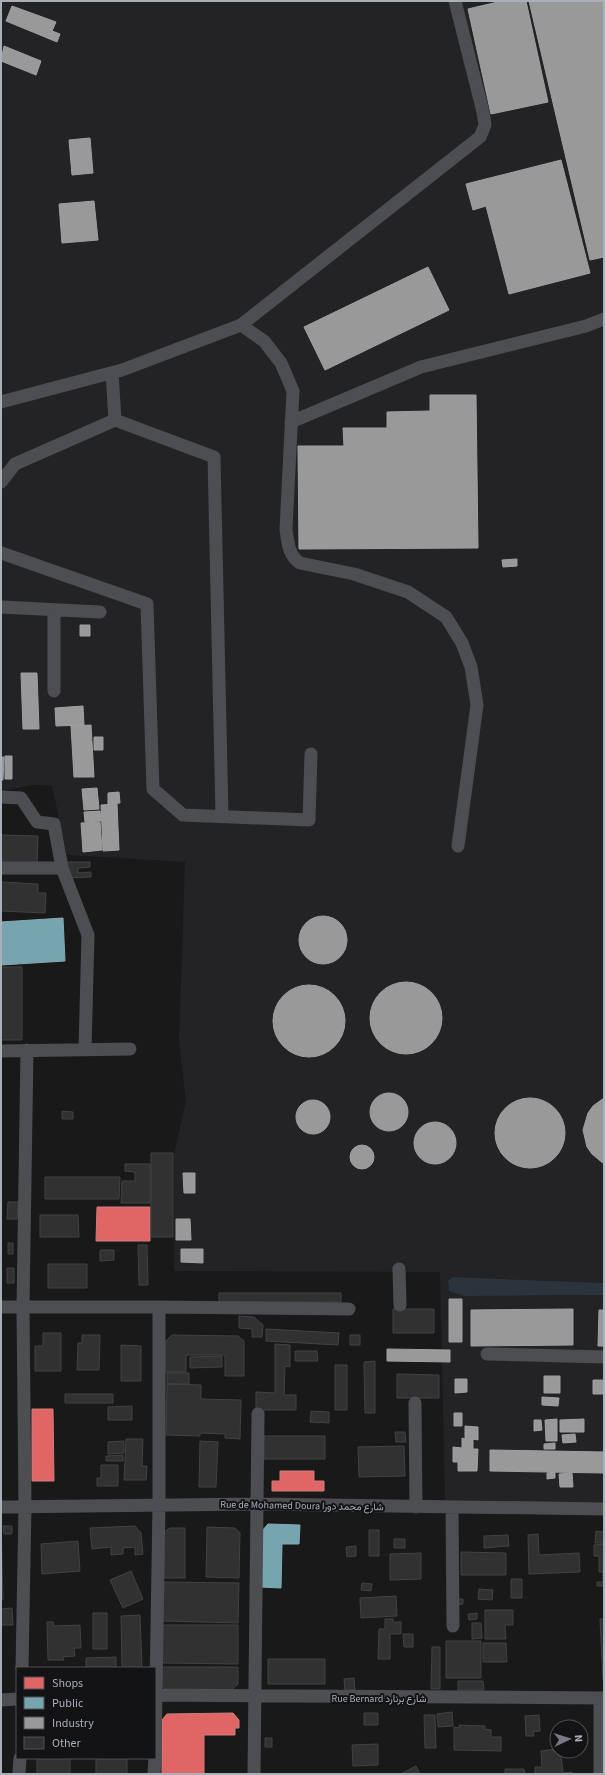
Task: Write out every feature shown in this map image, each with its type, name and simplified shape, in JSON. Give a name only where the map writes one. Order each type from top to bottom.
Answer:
[{"type":"street","points":[[1,402],[112,372],[241,325],[480,137],[485,125],[483,112],[455,1]]},
{"type":"street","points":[[291,422],[422,367],[586,326],[604,319]]},
{"type":"street","points":[[241,325],[264,341],[281,363],[293,391],[286,528],[289,550],[294,558],[300,563],[354,574],[408,592],[446,617],[462,643],[471,667],[477,705],[458,846]]},
{"type":"street","points":[[112,372],[115,420]]},
{"type":"street","points":[[1,482],[14,464],[115,420],[214,457],[222,816]]},
{"type":"street","points":[[1,553],[147,604],[153,789],[183,815],[309,820],[311,754]]},
{"type":"street","points":[[1,607],[100,612]]},
{"type":"street","points":[[54,610],[54,691]]},
{"type":"street","points":[[1,797],[21,798],[37,822],[54,824],[62,868],[88,935],[85,1049]]},
{"type":"street","points":[[1,868],[62,868]]},
{"type":"street","points":[[1,1051],[130,1049]]},
{"type":"street","points":[[22,1667],[25,1507],[23,1307],[26,1050]]},
{"type":"street","points":[[399,1269],[400,1305]]},
{"type":"street","points":[[1,1306],[349,1309]]},
{"type":"street","points":[[156,1695],[159,1504],[159,1307]]},
{"type":"street","points":[[487,1354],[604,1357]]},
{"type":"street","points":[[415,1403],[416,1507]]},
{"type":"street","points":[[254,1774],[258,1414]]},
{"type":"street","name":"Rue de Mohamed Doura شارع محمد دورا","points":[[1,1507],[258,1504],[604,1509]]},
{"type":"street","points":[[452,1507],[453,1626]]},
{"type":"street","name":"Rue Bernard شارع برنارد","points":[[156,1695],[254,1697],[602,1698]]},
{"type":"street","points":[[600,1774],[602,1698]]},
{"type":"street","points":[[1,1700],[16,1699]]},
{"type":"street","points":[[19,1774],[20,1759]]},
{"type":"street","points":[[154,1774],[155,1759]]},
{"type":"shaded area","points":[[1,1],[604,1],[604,1283],[453,1277],[448,1282],[448,1288],[464,1296],[604,1295],[604,1508],[445,1501],[440,1272],[174,1271],[174,1154],[186,1101],[179,1041],[185,862],[67,855],[52,786],[33,785],[1,791]]},
{"type":"shaded area","points":[[453,1277],[604,1283],[604,1295],[464,1296],[449,1291],[448,1281]]},
{"type":"building: Shops","points":[[97,1207],[150,1207],[150,1241],[96,1241]]},
{"type":"building: Shops","points":[[32,1409],[53,1409],[54,1481],[32,1481]]},
{"type":"building: Shops","points":[[280,1471],[314,1471],[314,1481],[324,1481],[324,1491],[272,1491],[272,1481],[280,1481]]},
{"type":"building: Shops","points":[[233,1713],[239,1720],[239,1728],[235,1728],[235,1735],[204,1735],[204,1774],[162,1774],[162,1720],[167,1714]]},
{"type":"building: Public","points":[[63,918],[65,961],[1,965],[1,922]]},
{"type":"building: Public","points":[[268,1524],[300,1525],[299,1544],[282,1544],[281,1588],[260,1587],[261,1532]]},
{"type":"building: Industry","points":[[502,1],[526,1],[548,102],[491,114],[468,9]]},
{"type":"building: Industry","points":[[529,1],[604,1],[604,257],[590,260]]},
{"type":"building: Industry","points":[[12,6],[56,22],[52,31],[60,34],[57,42],[6,21]]},
{"type":"building: Industry","points":[[4,46],[41,61],[36,75],[1,61]]},
{"type":"building: Industry","points":[[90,138],[93,173],[72,175],[69,140]]},
{"type":"building: Industry","points":[[561,160],[590,273],[509,294],[486,206],[473,210],[466,184]]},
{"type":"building: Industry","points":[[94,201],[98,240],[62,243],[59,204]]},
{"type":"building: Industry","points":[[428,267],[449,310],[325,370],[304,327]]},
{"type":"building: Industry","points":[[430,395],[476,395],[478,548],[299,549],[298,446],[344,446],[343,428],[387,428],[387,412],[430,411]]},
{"type":"building: Industry","points":[[517,559],[517,566],[503,567],[502,560]]},
{"type":"building: Industry","points":[[80,625],[90,625],[90,636],[80,636]]},
{"type":"building: Industry","points":[[21,673],[37,673],[39,729],[23,729]]},
{"type":"building: Industry","points":[[83,706],[84,725],[56,726],[55,708]]},
{"type":"building: Industry","points":[[91,725],[94,777],[74,777],[71,726]]},
{"type":"building: Industry","points":[[94,737],[103,737],[103,750],[94,750]]},
{"type":"building: Industry","points":[[5,756],[12,756],[12,779],[5,779]]},
{"type":"building: Industry","points":[[1,757],[4,757],[3,780],[1,780]]},
{"type":"building: Industry","points":[[97,788],[99,809],[84,810],[82,789]]},
{"type":"building: Industry","points":[[119,792],[120,803],[108,804],[108,793]]},
{"type":"building: Industry","points":[[117,804],[119,850],[103,851],[101,805]]},
{"type":"building: Industry","points":[[100,811],[101,821],[85,822],[84,812]]},
{"type":"building: Industry","points":[[100,822],[102,850],[83,852],[81,823]]},
{"type":"building: Industry","points":[[323,916],[332,918],[340,923],[345,931],[347,940],[345,949],[340,957],[332,962],[323,964],[314,962],[306,957],[301,949],[299,940],[301,931],[306,923],[314,918]]},
{"type":"building: Industry","points":[[406,982],[426,988],[436,998],[442,1018],[436,1038],[426,1048],[406,1054],[386,1048],[376,1038],[370,1018],[376,998],[386,988]]},
{"type":"building: Industry","points":[[309,985],[329,991],[339,1001],[345,1021],[339,1041],[329,1051],[309,1057],[289,1051],[279,1041],[273,1021],[279,1001],[289,991]]},
{"type":"building: Industry","points":[[385,1093],[393,1093],[400,1096],[405,1101],[408,1112],[405,1123],[400,1128],[393,1131],[385,1131],[378,1128],[373,1123],[370,1116],[370,1108],[373,1101],[378,1096]]},
{"type":"building: Industry","points":[[523,1098],[537,1098],[550,1104],[559,1113],[563,1119],[565,1133],[563,1147],[555,1158],[544,1166],[537,1168],[523,1168],[516,1166],[505,1158],[497,1147],[495,1140],[495,1126],[497,1119],[505,1108],[516,1100]]},
{"type":"building: Industry","points":[[604,1098],[604,1164],[592,1154],[587,1147],[583,1130],[588,1113],[593,1106]]},
{"type":"building: Industry","points":[[313,1100],[319,1101],[325,1105],[329,1111],[329,1123],[325,1129],[319,1133],[313,1134],[307,1133],[301,1129],[297,1123],[296,1117],[297,1111],[301,1105],[307,1101]]},
{"type":"building: Industry","points":[[431,1122],[439,1122],[447,1125],[453,1131],[456,1143],[453,1155],[447,1161],[439,1164],[431,1164],[423,1161],[417,1155],[414,1147],[414,1139],[417,1131],[423,1125]]},
{"type":"building: Industry","points":[[362,1145],[370,1149],[374,1157],[370,1165],[362,1169],[354,1165],[350,1157],[354,1149]]},
{"type":"building: Industry","points":[[183,1173],[195,1173],[195,1193],[184,1193]]},
{"type":"building: Industry","points":[[176,1219],[190,1219],[191,1240],[176,1240]]},
{"type":"building: Industry","points":[[181,1249],[203,1249],[203,1263],[181,1262]]},
{"type":"building: Industry","points":[[449,1299],[462,1299],[462,1342],[449,1342]]},
{"type":"building: Industry","points":[[573,1309],[573,1345],[471,1346],[471,1310]]},
{"type":"building: Industry","points":[[599,1310],[604,1310],[604,1346],[598,1346]]},
{"type":"building: Industry","points":[[387,1349],[450,1350],[450,1362],[387,1361]]},
{"type":"building: Industry","points":[[544,1376],[560,1376],[560,1393],[544,1393]]},
{"type":"building: Industry","points":[[455,1379],[467,1379],[467,1392],[455,1393]]},
{"type":"building: Industry","points":[[593,1380],[604,1380],[604,1394],[593,1394]]},
{"type":"building: Industry","points":[[542,1397],[559,1398],[558,1406],[542,1405]]},
{"type":"building: Industry","points":[[454,1413],[462,1413],[462,1426],[454,1426]]},
{"type":"building: Industry","points":[[557,1419],[557,1441],[546,1441],[545,1420]]},
{"type":"building: Industry","points":[[584,1419],[584,1432],[560,1432],[560,1420]]},
{"type":"building: Industry","points":[[534,1420],[541,1420],[542,1430],[534,1431]]},
{"type":"building: Industry","points":[[465,1426],[478,1427],[478,1440],[473,1439],[473,1449],[478,1449],[477,1471],[458,1471],[458,1462],[453,1462],[453,1447],[462,1448],[462,1438],[465,1439]]},
{"type":"building: Industry","points":[[575,1434],[576,1442],[563,1443],[562,1435]]},
{"type":"building: Industry","points":[[555,1443],[555,1449],[544,1449],[544,1444]]},
{"type":"building: Industry","points":[[490,1450],[604,1452],[604,1473],[490,1471]]},
{"type":"building: Industry","points":[[555,1472],[555,1478],[547,1479],[547,1473]]},
{"type":"building: Industry","points":[[572,1473],[573,1487],[560,1487],[559,1474]]},
{"type":"building: Other","points":[[1,835],[38,836],[37,865],[1,864]]},
{"type":"building: Other","points":[[66,862],[90,862],[90,867],[78,868],[78,873],[91,872],[91,877],[67,878]]},
{"type":"building: Other","points":[[1,882],[38,884],[38,893],[46,893],[45,913],[1,911]]},
{"type":"building: Other","points":[[1,967],[22,967],[22,1040],[1,1040]]},
{"type":"building: Other","points":[[62,1111],[73,1112],[73,1119],[62,1119]]},
{"type":"building: Other","points":[[151,1153],[173,1153],[173,1237],[151,1237]]},
{"type":"building: Other","points":[[125,1164],[150,1164],[150,1203],[121,1203],[122,1181],[135,1181],[135,1172],[125,1171]]},
{"type":"building: Other","points":[[45,1177],[120,1177],[119,1199],[45,1199]]},
{"type":"building: Other","points":[[8,1202],[18,1202],[17,1219],[7,1219]]},
{"type":"building: Other","points":[[40,1215],[78,1215],[79,1237],[40,1237]]},
{"type":"building: Other","points":[[8,1243],[13,1243],[13,1254],[8,1254]]},
{"type":"building: Other","points":[[138,1245],[147,1245],[148,1285],[139,1285]]},
{"type":"building: Other","points":[[100,1250],[114,1250],[114,1260],[100,1261]]},
{"type":"building: Other","points":[[48,1264],[87,1264],[87,1288],[48,1288]]},
{"type":"building: Other","points":[[7,1268],[14,1268],[14,1283],[7,1283]]},
{"type":"building: Other","points":[[219,1293],[341,1293],[341,1302],[219,1302]]},
{"type":"building: Other","points":[[393,1309],[434,1309],[434,1333],[393,1333]]},
{"type":"building: Other","points":[[239,1316],[254,1317],[263,1325],[262,1337],[252,1337],[252,1329],[239,1328]]},
{"type":"building: Other","points":[[266,1329],[339,1333],[338,1345],[266,1341]]},
{"type":"building: Other","points":[[43,1333],[61,1333],[61,1371],[35,1371],[35,1346],[43,1346]]},
{"type":"building: Other","points":[[82,1335],[100,1335],[99,1370],[77,1370],[78,1343],[82,1343]]},
{"type":"building: Other","points":[[172,1335],[238,1336],[244,1341],[244,1376],[225,1376],[225,1355],[186,1355],[186,1372],[165,1372],[165,1342]]},
{"type":"building: Other","points":[[350,1335],[360,1335],[360,1345],[350,1345]]},
{"type":"building: Other","points":[[275,1344],[290,1345],[290,1367],[285,1366],[284,1395],[296,1395],[296,1410],[256,1410],[256,1392],[275,1393]]},
{"type":"building: Other","points":[[121,1345],[141,1346],[141,1381],[121,1381]]},
{"type":"building: Other","points":[[295,1351],[317,1351],[318,1361],[295,1361]]},
{"type":"building: Other","points":[[222,1356],[222,1367],[190,1368],[190,1357]]},
{"type":"building: Other","points":[[375,1361],[375,1413],[365,1413],[364,1362]]},
{"type":"building: Other","points":[[335,1365],[347,1365],[347,1410],[335,1410]]},
{"type":"building: Other","points":[[167,1373],[189,1373],[189,1384],[167,1384]]},
{"type":"building: Other","points":[[397,1374],[439,1375],[439,1398],[397,1398]]},
{"type":"building: Other","points":[[167,1384],[201,1385],[201,1399],[241,1400],[240,1439],[225,1438],[225,1434],[200,1433],[200,1436],[166,1435]]},
{"type":"building: Other","points":[[65,1394],[113,1394],[113,1403],[65,1403]]},
{"type":"building: Other","points":[[132,1406],[132,1420],[108,1420],[108,1407]]},
{"type":"building: Other","points":[[311,1411],[329,1412],[329,1423],[310,1422]]},
{"type":"building: Other","points":[[395,1432],[405,1432],[406,1442],[396,1442]]},
{"type":"building: Other","points":[[264,1436],[325,1436],[325,1459],[264,1459]]},
{"type":"building: Other","points":[[126,1439],[143,1439],[142,1466],[147,1466],[146,1480],[124,1480]]},
{"type":"building: Other","points":[[124,1441],[124,1453],[108,1454],[108,1442]]},
{"type":"building: Other","points":[[200,1441],[218,1442],[216,1487],[199,1487]]},
{"type":"building: Other","points":[[404,1446],[405,1476],[359,1477],[358,1447]]},
{"type":"building: Other","points":[[123,1455],[123,1461],[106,1461],[106,1456]]},
{"type":"building: Other","points":[[101,1465],[118,1465],[118,1486],[97,1486],[97,1478],[101,1478]]},
{"type":"building: Other","points":[[1,1526],[3,1600],[1,1600]]},
{"type":"building: Other","points":[[3,1526],[12,1526],[12,1534],[4,1534]]},
{"type":"building: Other","points":[[135,1526],[141,1533],[143,1554],[135,1555],[135,1547],[123,1548],[123,1554],[111,1555],[111,1547],[92,1549],[90,1528]]},
{"type":"building: Other","points":[[207,1527],[235,1528],[240,1533],[239,1578],[206,1577]]},
{"type":"building: Other","points":[[170,1528],[185,1528],[185,1578],[164,1578],[164,1532]]},
{"type":"building: Other","points":[[369,1530],[379,1530],[379,1556],[369,1556]]},
{"type":"building: Other","points":[[596,1531],[604,1532],[604,1543],[595,1543]]},
{"type":"building: Other","points":[[538,1534],[539,1555],[579,1553],[580,1572],[529,1574],[528,1535]]},
{"type":"building: Other","points":[[508,1535],[509,1546],[484,1548],[484,1536]]},
{"type":"building: Other","points":[[394,1539],[405,1539],[405,1548],[394,1548]]},
{"type":"building: Other","points":[[78,1541],[80,1571],[42,1574],[41,1544]]},
{"type":"building: Other","points":[[604,1544],[604,1586],[597,1586],[597,1582],[603,1582],[603,1572],[599,1572],[599,1556],[594,1556],[594,1545]]},
{"type":"building: Other","points":[[356,1546],[356,1556],[347,1557],[346,1547]]},
{"type":"building: Other","points":[[461,1552],[506,1553],[506,1575],[461,1575]]},
{"type":"building: Other","points":[[421,1553],[421,1579],[390,1580],[390,1554]]},
{"type":"building: Other","points":[[131,1571],[143,1599],[123,1608],[110,1580]]},
{"type":"building: Other","points":[[511,1579],[522,1579],[522,1598],[511,1598]]},
{"type":"building: Other","points":[[164,1582],[239,1583],[238,1623],[163,1621]]},
{"type":"building: Other","points":[[362,1583],[372,1584],[371,1591],[361,1590]]},
{"type":"building: Other","points":[[479,1589],[493,1590],[492,1600],[478,1599]]},
{"type":"building: Other","points":[[396,1596],[397,1616],[361,1618],[360,1598]]},
{"type":"building: Other","points":[[454,1599],[463,1599],[463,1604],[454,1605]]},
{"type":"building: Other","points":[[12,1608],[13,1625],[1,1625],[1,1609]]},
{"type":"building: Other","points":[[485,1610],[513,1610],[513,1625],[505,1625],[506,1639],[485,1639]]},
{"type":"building: Other","points":[[93,1613],[107,1613],[107,1649],[93,1649]]},
{"type":"building: Other","points":[[477,1613],[477,1619],[469,1620],[468,1614]]},
{"type":"building: Other","points":[[140,1615],[142,1667],[122,1667],[121,1616]]},
{"type":"building: Other","points":[[385,1619],[393,1619],[393,1622],[401,1622],[401,1634],[390,1634],[390,1659],[378,1659],[379,1629],[385,1629]]},
{"type":"building: Other","points":[[600,1619],[604,1619],[604,1680],[603,1680]]},
{"type":"building: Other","points":[[47,1622],[53,1622],[54,1626],[80,1625],[81,1648],[74,1648],[75,1656],[63,1657],[64,1660],[48,1660]]},
{"type":"building: Other","points":[[472,1623],[481,1623],[482,1638],[472,1639]]},
{"type":"building: Other","points":[[162,1625],[238,1625],[238,1664],[162,1663]]},
{"type":"building: Other","points":[[403,1634],[413,1634],[413,1647],[404,1647]]},
{"type":"building: Other","points":[[446,1641],[481,1641],[481,1678],[446,1678]]},
{"type":"building: Other","points":[[483,1643],[506,1643],[507,1662],[483,1662]]},
{"type":"building: Other","points":[[432,1647],[440,1647],[440,1689],[431,1689]]},
{"type":"building: Other","points":[[116,1657],[116,1667],[86,1667],[86,1658]]},
{"type":"building: Other","points":[[268,1659],[325,1659],[325,1684],[268,1684]]},
{"type":"building: Other","points":[[162,1667],[238,1667],[238,1684],[229,1692],[167,1692],[162,1685]]},
{"type":"building: Other","points":[[354,1678],[355,1690],[345,1691],[344,1679]]},
{"type":"building: Other","points":[[458,1681],[483,1681],[484,1690],[458,1690]]},
{"type":"building: Other","points":[[452,1712],[453,1726],[438,1727],[437,1714]]},
{"type":"building: Other","points":[[364,1713],[378,1713],[378,1725],[364,1725]]},
{"type":"building: Other","points":[[424,1715],[435,1715],[436,1748],[425,1748]]},
{"type":"building: Other","points":[[539,1715],[540,1731],[533,1732],[534,1736],[526,1736],[525,1716]]},
{"type":"building: Other","points":[[459,1725],[485,1726],[485,1729],[491,1730],[491,1737],[501,1737],[501,1751],[454,1750],[454,1727],[459,1728]]},
{"type":"building: Other","points":[[265,1738],[272,1738],[272,1747],[265,1747]]},
{"type":"building: Other","points":[[378,1744],[378,1765],[353,1766],[352,1745]]},
{"type":"building: Other","points":[[549,1750],[549,1759],[562,1759],[563,1773],[572,1772],[572,1774],[535,1774],[535,1767],[542,1767],[541,1751]]},
{"type":"building: Other","points":[[37,1759],[70,1759],[70,1774],[37,1774]]},
{"type":"building: Other","points":[[96,1759],[127,1759],[127,1774],[96,1774]]},
{"type":"building: Other","points":[[416,1766],[420,1774],[401,1774]]},
{"type":"building: Other","points":[[505,1769],[524,1769],[525,1774],[505,1774]]}]
